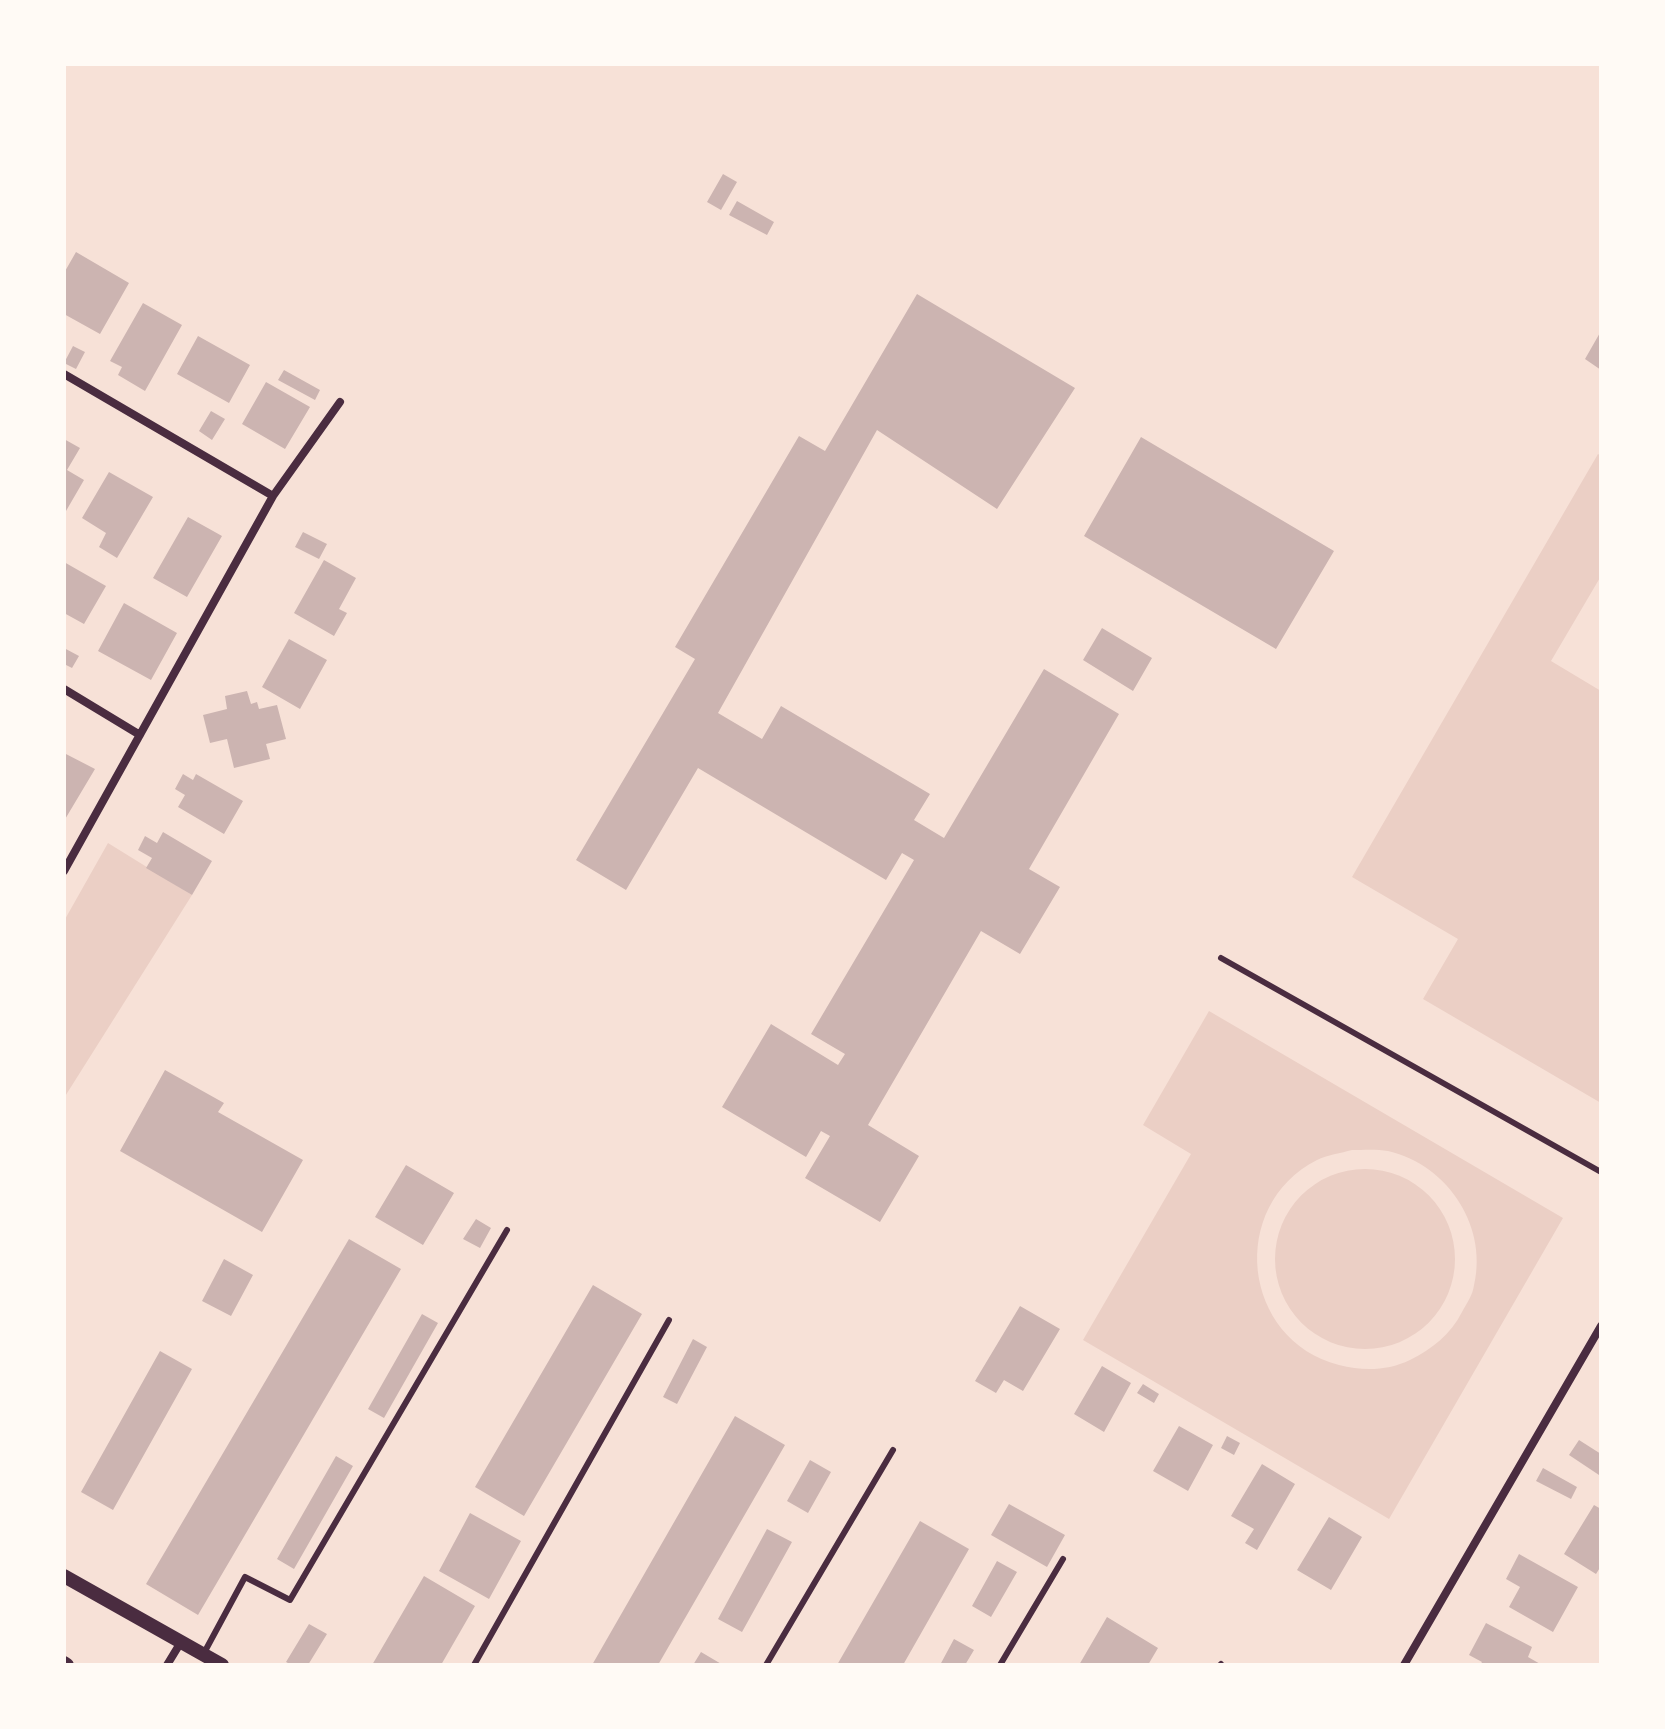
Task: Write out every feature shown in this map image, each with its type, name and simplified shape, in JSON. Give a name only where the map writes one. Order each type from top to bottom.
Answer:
[{"type":"street","points":[[64,374],[273,496]]},
{"type":"street","points":[[64,871],[273,496],[340,402]]},
{"type":"street","points":[[64,689],[140,735]]},
{"type":"street","points":[[1404,1665],[1601,1326]]},
{"type":"street","points":[[64,1576],[222,1665]]},
{"type":"street","points":[[167,1665],[181,1642]]},
{"type":"lane","points":[[1221,958],[1601,1172]]},
{"type":"lane","points":[[203,1654],[245,1577],[290,1600],[507,1230]]},
{"type":"lane","points":[[474,1665],[669,1320]]},
{"type":"lane","points":[[766,1665],[893,1450]]},
{"type":"lane","points":[[1000,1665],[1063,1559]]},
{"type":"shaded area","points":[[1598,454],[1601,456],[1601,576],[1551,661],[1601,691],[1601,1103],[1423,999],[1458,939],[1352,877]]},
{"type":"shaded area","points":[[108,843],[192,895],[64,1098],[64,921]]},
{"type":"shaded area","points":[[1209,1011],[1563,1218],[1389,1519],[1083,1340],[1191,1154],[1143,1125]],"holes":[[[1352,1150],[1388,1151],[1410,1158],[1429,1170],[1460,1203],[1470,1223],[1475,1245],[1477,1267],[1473,1290],[1452,1327],[1418,1356],[1384,1368],[1339,1365],[1307,1351],[1282,1329],[1266,1301],[1258,1270],[1259,1238],[1269,1208],[1288,1181],[1317,1160]]]},
{"type":"shaded area","points":[[1365,1169],[1400,1176],[1429,1195],[1448,1224],[1455,1259],[1448,1294],[1429,1323],[1400,1342],[1365,1349],[1330,1342],[1301,1323],[1282,1294],[1275,1259],[1282,1224],[1301,1195],[1330,1176]]},
{"type":"building","points":[[723,174],[737,182],[721,210],[707,202]]},
{"type":"building","points":[[737,201],[774,222],[767,235],[729,215]]},
{"type":"building","points":[[76,252],[129,283],[100,334],[64,314],[64,273]]},
{"type":"building","points":[[917,294],[1075,388],[997,509],[877,430],[718,713],[762,739],[781,706],[930,794],[914,820],[944,838],[1044,669],[1119,714],[1029,869],[1060,887],[1020,954],[981,931],[868,1125],[919,1156],[880,1222],[805,1178],[830,1136],[821,1131],[806,1157],[722,1107],[771,1024],[838,1065],[845,1054],[811,1034],[914,860],[902,853],[886,880],[698,768],[626,890],[576,860],[695,659],[675,647],[799,436],[825,451]]},
{"type":"building","points":[[143,303],[182,325],[145,391],[118,375],[122,367],[110,361]]},
{"type":"building","points":[[1601,331],[1601,370],[1585,359]]},
{"type":"building","points":[[198,336],[250,365],[229,403],[177,374]]},
{"type":"building","points":[[73,346],[85,352],[76,369],[64,363]]},
{"type":"building","points":[[284,370],[320,390],[315,400],[278,380]]},
{"type":"building","points":[[266,382],[310,407],[285,449],[242,424]]},
{"type":"building","points":[[211,411],[225,419],[212,440],[199,431]]},
{"type":"building","points":[[1141,437],[1334,551],[1276,649],[1084,536]]},
{"type":"building","points":[[64,439],[80,448],[67,470],[84,480],[66,511],[64,509]]},
{"type":"building","points":[[109,472],[153,497],[117,558],[99,547],[106,533],[82,518]]},
{"type":"building","points":[[188,517],[222,536],[187,597],[153,578]]},
{"type":"building","points":[[303,532],[327,544],[319,559],[295,547]]},
{"type":"building","points":[[324,560],[356,578],[339,609],[347,613],[334,636],[294,613]]},
{"type":"building","points":[[64,562],[106,586],[84,624],[64,613]]},
{"type":"building","points":[[124,603],[177,633],[151,680],[98,651]]},
{"type":"building","points":[[1102,628],[1152,658],[1133,691],[1083,660]]},
{"type":"building","points":[[289,639],[327,660],[300,709],[262,687]]},
{"type":"building","points":[[64,648],[79,656],[72,668],[64,664]]},
{"type":"building","points":[[247,691],[251,704],[257,702],[259,709],[277,705],[286,739],[266,744],[270,759],[234,768],[227,739],[210,743],[203,715],[227,709],[225,696]]},
{"type":"building","points":[[64,753],[95,769],[64,821]]},
{"type":"building","points":[[183,774],[193,780],[196,774],[243,801],[224,834],[178,807],[185,795],[175,789]]},
{"type":"building","points":[[163,832],[212,861],[192,895],[146,868],[152,858],[138,850],[145,836],[157,843]]},
{"type":"building","points":[[165,1070],[224,1103],[218,1112],[303,1160],[262,1232],[120,1151]]},
{"type":"building","points":[[406,1165],[454,1193],[423,1245],[375,1217]]},
{"type":"building","points":[[476,1219],[491,1228],[480,1248],[463,1239]]},
{"type":"building","points":[[349,1239],[401,1269],[198,1615],[146,1584]]},
{"type":"building","points":[[224,1259],[253,1275],[231,1316],[202,1301]]},
{"type":"building","points":[[593,1285],[642,1314],[524,1516],[475,1487]]},
{"type":"building","points":[[1020,1306],[1060,1329],[1023,1391],[1004,1380],[996,1393],[975,1381]]},
{"type":"building","points":[[422,1314],[438,1323],[384,1418],[368,1409]]},
{"type":"building","points":[[693,1339],[707,1347],[677,1404],[663,1397]]},
{"type":"building","points":[[160,1351],[192,1369],[113,1510],[81,1492]]},
{"type":"building","points":[[1102,1366],[1131,1383],[1104,1432],[1074,1414]]},
{"type":"building","points":[[1143,1384],[1159,1394],[1154,1403],[1137,1393]]},
{"type":"building","points":[[735,1416],[785,1445],[658,1665],[592,1665]]},
{"type":"building","points":[[1179,1426],[1213,1445],[1188,1491],[1153,1471]]},
{"type":"building","points":[[1227,1436],[1240,1443],[1234,1455],[1221,1448]]},
{"type":"building","points":[[1579,1440],[1601,1454],[1599,1475],[1569,1455]]},
{"type":"building","points":[[336,1456],[353,1466],[294,1569],[277,1559]]},
{"type":"building","points":[[810,1460],[831,1472],[808,1513],[787,1501]]},
{"type":"building","points":[[1262,1464],[1295,1484],[1257,1550],[1245,1543],[1254,1529],[1231,1516]]},
{"type":"building","points":[[1543,1468],[1577,1487],[1571,1499],[1536,1481]]},
{"type":"building","points":[[1009,1504],[1065,1535],[1047,1567],[991,1535]]},
{"type":"building","points":[[1594,1505],[1601,1509],[1601,1566],[1596,1574],[1564,1554]]},
{"type":"building","points":[[470,1513],[521,1541],[489,1599],[439,1571]]},
{"type":"building","points":[[1329,1517],[1362,1537],[1331,1590],[1297,1570]]},
{"type":"building","points":[[920,1521],[969,1549],[903,1665],[837,1665]]},
{"type":"building","points":[[767,1529],[792,1542],[742,1632],[718,1619]]},
{"type":"building","points":[[1519,1554],[1578,1587],[1553,1632],[1509,1607],[1520,1587],[1506,1579]]},
{"type":"building","points":[[997,1561],[1017,1572],[991,1617],[972,1606]]},
{"type":"building","points":[[424,1576],[475,1606],[441,1665],[372,1665]]},
{"type":"building","points":[[1107,1617],[1158,1648],[1148,1665],[1079,1665]]},
{"type":"building","points":[[1486,1623],[1532,1647],[1528,1657],[1542,1665],[1480,1665],[1482,1662],[1469,1655]]},
{"type":"building","points":[[309,1624],[327,1634],[308,1665],[286,1662]]},
{"type":"building","points":[[954,1639],[974,1650],[965,1665],[940,1665]]},
{"type":"building","points":[[701,1652],[723,1665],[693,1665]]}]
